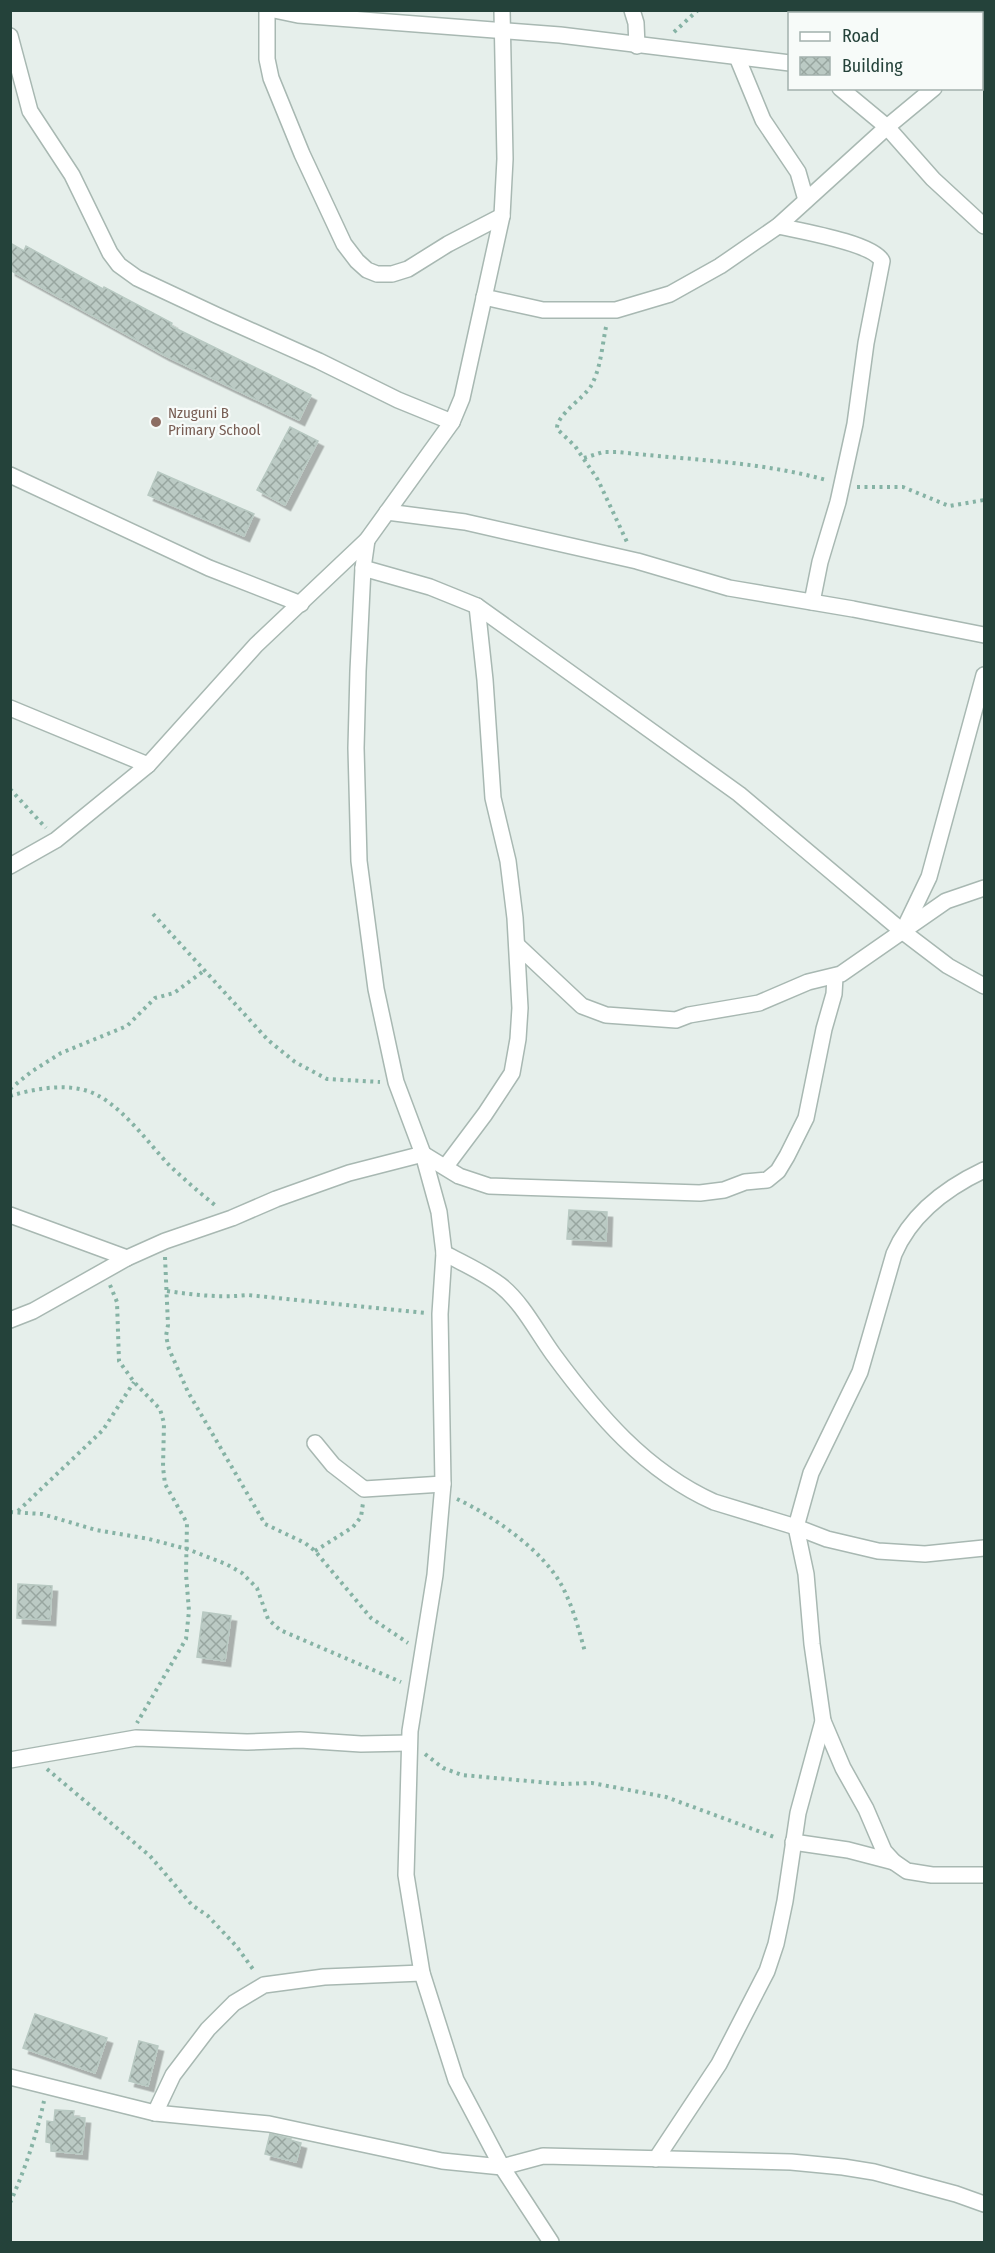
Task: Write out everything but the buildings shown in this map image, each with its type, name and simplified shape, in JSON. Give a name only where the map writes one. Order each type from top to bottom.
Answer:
[{"type":"street","points":[[267,10],[267,59],[271,78],[302,154],[344,244],[367,270],[377,274],[392,274],[408,269],[448,244],[502,216]]},
{"type":"street","points":[[274,10],[298,15],[560,35],[788,63]]},
{"type":"street","points":[[10,866],[56,840],[148,765],[256,645],[367,540],[452,422],[462,398],[502,216],[505,159],[502,10]]},
{"type":"street","points":[[633,10],[637,46]]},
{"type":"street","points":[[10,36],[30,111],[72,175],[110,253],[120,265],[137,278],[398,400],[452,422]]},
{"type":"street","points":[[737,57],[767,127],[798,172],[806,200]]},
{"type":"street","points":[[842,90],[887,127],[933,179],[984,226]]},
{"type":"street","points":[[484,297],[543,310],[609,310],[624,309],[670,294],[720,266],[778,226],[887,127],[932,90]]},
{"type":"street","points":[[778,226],[853,243],[875,253],[882,261],[866,343],[855,424],[812,602]]},
{"type":"street","points":[[10,475],[209,568],[301,604]]},
{"type":"street","points":[[387,512],[465,522],[637,561],[729,588],[984,635]]},
{"type":"street","points":[[367,540],[363,568],[356,748],[359,861],[376,989],[396,1082],[423,1154],[439,1212],[444,1252],[440,1314],[443,1488],[435,1575],[409,1743],[406,1875],[422,1973],[456,2080],[502,2167],[551,2242]]},
{"type":"street","points":[[363,568],[430,587],[477,606],[739,794],[902,931],[948,966],[984,986]]},
{"type":"street","points":[[446,1166],[512,1073],[520,1008],[517,945],[508,861],[493,798],[485,680],[477,606]]},
{"type":"street","points":[[902,931],[929,877],[984,675]]},
{"type":"street","points":[[10,708],[148,765]]},
{"type":"street","points":[[517,945],[582,1006],[595,1012],[631,1018],[676,1020],[689,1015],[759,1003],[808,982],[835,977],[946,901],[984,888]]},
{"type":"street","points":[[10,1320],[33,1311],[127,1258],[165,1241],[350,1173],[423,1154],[459,1176],[489,1186],[700,1193],[724,1190],[745,1182],[770,1179],[787,1156],[806,1118],[824,1029],[834,994],[835,977]]},
{"type":"street","points":[[984,1170],[941,1195],[915,1219],[902,1236],[883,1288],[860,1372],[811,1473],[796,1527],[806,1574],[812,1644],[823,1721],[843,1768],[866,1809],[884,1851],[907,1871],[932,1875],[984,1875]]},
{"type":"street","points":[[10,1215],[127,1258]]},
{"type":"street","points":[[444,1252],[500,1285],[519,1307],[587,1400],[652,1464],[679,1484],[714,1502],[836,1542],[878,1551],[925,1554],[981,1546]]},
{"type":"street","points":[[315,1443],[333,1465],[364,1489],[443,1488]]},
{"type":"street","points":[[656,2159],[719,2064],[767,1971],[785,1901],[798,1813],[823,1721]]},
{"type":"street","points":[[10,1760],[32,1758],[126,1739],[409,1743]]},
{"type":"street","points":[[793,1842],[848,1850],[894,1862]]},
{"type":"street","points":[[155,2113],[173,2074],[208,2030],[234,2002],[264,1985],[324,1977],[422,1973]]},
{"type":"street","points":[[10,2077],[155,2113],[269,2124],[442,2161],[502,2167],[543,2156],[791,2162],[874,2172],[984,2204]]},
{"type":"path","points":[[656,48],[698,10]]},
{"type":"path","points":[[609,310],[597,373],[590,387],[557,422],[559,432],[575,446],[598,480],[619,528],[637,561]]},
{"type":"path","points":[[584,458],[603,452],[618,452],[753,464],[794,471],[842,484],[872,488],[903,487],[949,506],[984,500]]},
{"type":"path","points":[[10,789],[56,840]]},
{"type":"path","points":[[153,914],[268,1040],[295,1062],[327,1079],[396,1082]]},
{"type":"path","points":[[10,1089],[61,1053],[127,1026],[155,998],[174,993],[205,970]]},
{"type":"path","points":[[10,1096],[28,1091],[71,1088],[96,1094],[123,1114],[170,1166],[232,1218]]},
{"type":"path","points":[[165,1241],[166,1336],[169,1349],[188,1392],[266,1524],[305,1543],[315,1551],[371,1618],[422,1653]]},
{"type":"path","points":[[102,1272],[117,1302],[118,1361],[160,1409],[164,1423],[165,1484],[187,1522],[186,1574],[189,1611],[186,1639],[149,1705],[126,1739]]},
{"type":"path","points":[[167,1290],[199,1296],[248,1295],[440,1314]]},
{"type":"path","points":[[18,1512],[103,1430],[134,1382]]},
{"type":"path","points":[[443,1488],[510,1532],[552,1570],[570,1606],[585,1652]]},
{"type":"path","points":[[315,1551],[347,1531],[361,1517],[364,1489]]},
{"type":"path","points":[[10,1512],[42,1514],[96,1530],[149,1539],[187,1549],[242,1573],[257,1588],[268,1619],[279,1630],[417,1689]]},
{"type":"path","points":[[409,1743],[443,1768],[462,1775],[561,1784],[592,1783],[633,1790],[666,1797],[760,1833],[793,1842]]},
{"type":"path","points":[[32,1758],[150,1856],[192,1905],[208,1916],[237,1947],[264,1985]]},
{"type":"path","points":[[10,2203],[25,2170],[36,2136],[47,2085]]},
{"type":"place","name":"Nzuguni B Primary School","points":[[156,422]]}]
